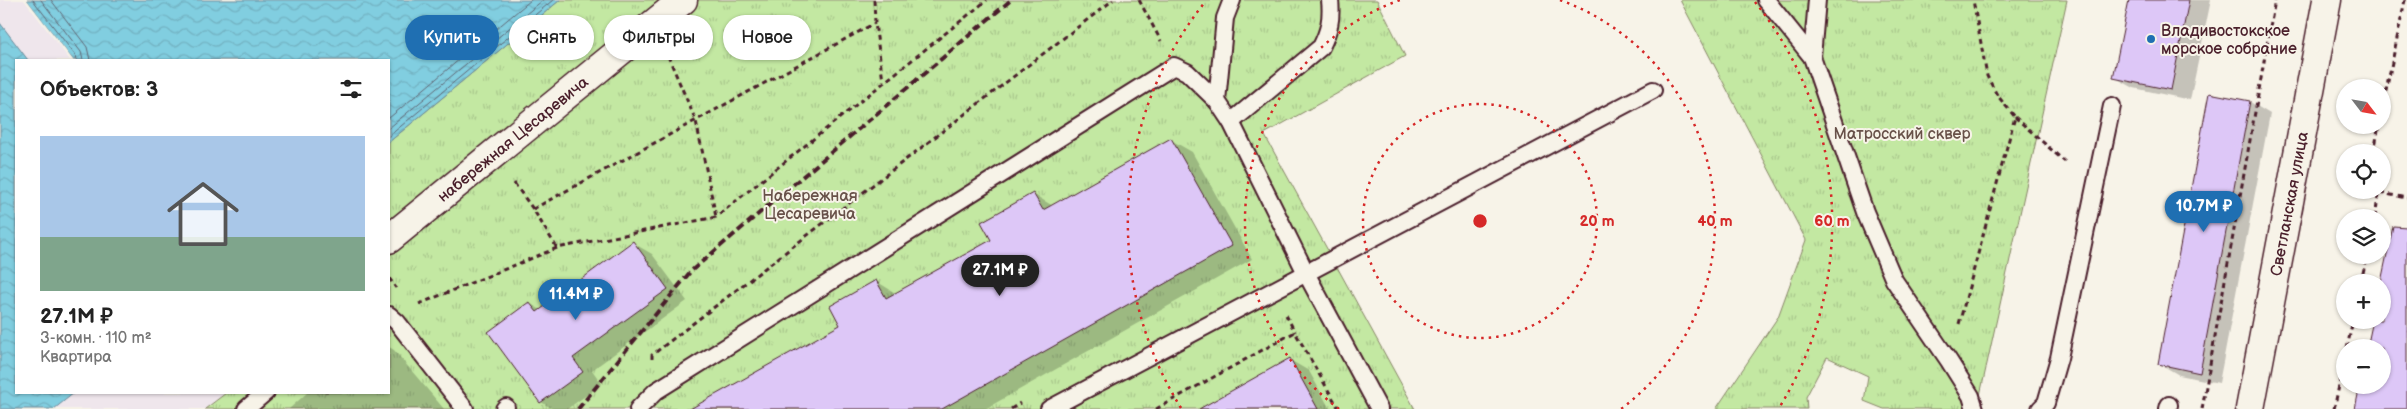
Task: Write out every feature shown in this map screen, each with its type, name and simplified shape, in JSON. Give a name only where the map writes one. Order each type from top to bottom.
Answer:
[{"type":"main road","name":"набережная Цесаревича","points":[[665,15],[683,0]]},
{"type":"main road","name":"Светланская улица","points":[[2250,409],[2327,0]]},
{"type":"main road","name":"набережная Цесаревича","points":[[390,238],[609,60]]},
{"type":"lane","points":[[1217,101],[1225,18],[1232,0]]},
{"type":"lane","points":[[1231,122],[1308,60],[1321,47],[1329,30],[1332,16],[1330,0]]},
{"type":"lane","points":[[1766,0],[1812,57],[1865,212],[1894,280],[1971,396],[1974,409]]},
{"type":"lane","points":[[1812,57],[1817,0]]},
{"type":"lane","points":[[638,409],[656,390],[1174,66],[1187,72],[1217,101],[1231,122],[1306,273],[1379,409]]},
{"type":"lane","points":[[1049,409],[1653,90]]},
{"type":"lane","points":[[2040,409],[2046,403],[2059,358],[2112,106]]},
{"type":"lane","points":[[390,316],[397,322],[465,409]]},
{"type":"lane","points":[[246,409],[264,394]]},
{"type":"path","points":[[874,0],[875,23],[884,82]]},
{"type":"path","points":[[410,307],[557,248],[716,217],[987,0]]},
{"type":"path","points":[[656,390],[652,355],[1113,0]]},
{"type":"path","points":[[1139,0],[1174,66]]},
{"type":"path","points":[[1973,0],[1987,76],[1997,95],[2016,117],[2065,162]]},
{"type":"path","points":[[2202,409],[2275,0]]},
{"type":"path","points":[[2388,79],[2405,0]]},
{"type":"path","points":[[533,208],[875,23]]},
{"type":"path","points":[[670,60],[696,121],[716,217]]},
{"type":"path","points":[[1949,361],[2016,117]]},
{"type":"path","points":[[493,154],[533,208],[557,248]]},
{"type":"path","points":[[2391,195],[2407,198]]},
{"type":"path","points":[[390,280],[399,293]]},
{"type":"path","points":[[1156,409],[1295,332],[1339,409]]},
{"type":"path","points":[[2334,409],[2337,394]]},
{"type":"path","points":[[1011,409],[1028,399]]},
{"type":"shaded area","points":[[0,0],[27,0],[72,59],[27,59],[0,23]]},
{"type":"shaded area","points":[[73,394],[225,394],[205,409],[54,409]]},
{"type":"green space","name":"Набережная Цесаревича","points":[[560,0],[1377,0],[1405,56],[1264,134],[1415,409],[205,409],[225,394],[390,394],[390,141],[488,60],[499,60],[499,51],[509,42],[509,60],[594,60],[594,15],[542,15]]},
{"type":"green space","name":"Матросский сквер","points":[[1680,0],[2067,0],[1977,409],[1884,409],[1864,401],[1868,376],[1827,357],[1806,397],[1807,409],[1716,409],[1778,317],[1806,240]]},
{"type":"water","points":[[27,0],[560,0],[542,15],[509,15],[509,42],[499,51],[499,15],[405,15],[405,60],[488,60],[390,141],[390,59],[72,59]]},
{"type":"water","points":[[0,23],[27,59],[15,59],[15,394],[73,394],[54,409],[0,409]]},
{"type":"pier","points":[[24,0],[27,0],[72,59],[69,59]]},
{"type":"building","name":"Владивостокское морское собрание","points":[[2129,0],[2189,0],[2171,90],[2113,78]]},
{"type":"building","points":[[2209,93],[2250,101],[2200,373],[2158,364]]},
{"type":"building","points":[[1171,138],[1232,246],[942,409],[690,409],[840,325],[830,306],[876,280],[886,298],[991,240],[981,222],[1033,193],[1043,210]]},
{"type":"building","points":[[2393,226],[2407,227],[2407,409],[2355,409],[2358,394],[2391,394],[2391,339],[2369,339],[2371,329],[2391,329],[2391,274],[2383,274],[2385,264],[2391,264],[2391,235]]},
{"type":"building","points":[[633,241],[668,289],[573,358],[583,372],[540,403],[488,332],[529,302],[537,312]]},
{"type":"building","points":[[1290,358],[1318,409],[1199,409]]},
{"type":"railway","points":[[578,409],[691,271],[1011,0]]},
{"type":"place","name":"Владивостокское морское собрание","points":[[2151,39]]}]
